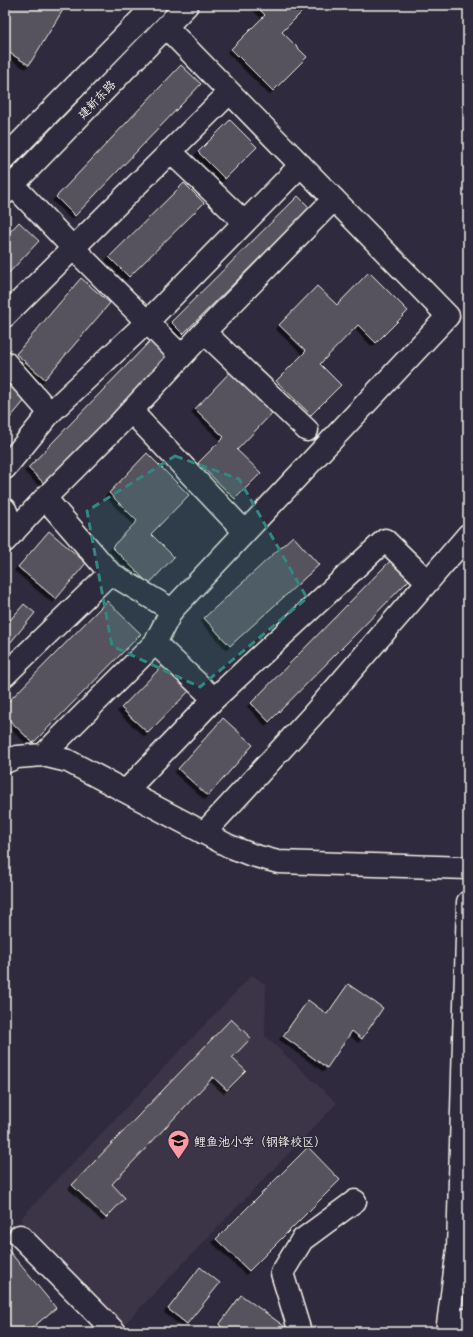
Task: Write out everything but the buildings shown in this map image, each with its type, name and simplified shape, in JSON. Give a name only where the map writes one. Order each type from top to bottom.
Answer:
[{"type":"street","name":"建新东路","points":[[5,158],[155,5]]},
{"type":"street","name":"建新东路","points":[[9,189],[187,5]]},
{"type":"street","points":[[43,755],[155,642],[172,610],[448,316],[166,27]]},
{"type":"street","points":[[5,316],[229,93]]},
{"type":"street","points":[[170,151],[244,222]]},
{"type":"street","points":[[5,467],[50,413],[147,322],[301,165]]},
{"type":"street","points":[[9,189],[73,248],[182,356]]},
{"type":"street","points":[[9,537],[45,498],[131,411],[204,332],[334,199]]},
{"type":"street","points":[[204,332],[307,430]]},
{"type":"street","points":[[5,362],[50,413]]},
{"type":"street","points":[[131,411],[245,532]]},
{"type":"street","points":[[45,498],[110,573],[172,610]]},
{"type":"street","points":[[5,509],[9,537]]},
{"type":"street","points":[[204,833],[310,716],[468,535]]},
{"type":"street","points":[[126,791],[214,699],[384,540],[427,581]]},
{"type":"street","points":[[5,675],[110,573]]},
{"type":"street","points":[[155,642],[214,699]]},
{"type":"street","points":[[5,762],[17,757],[43,755],[68,761],[204,833],[240,850],[278,862],[468,868]]},
{"type":"street","points":[[447,1332],[458,1249],[468,902]]},
{"type":"street","points":[[300,1332],[282,1273],[302,1240],[355,1201]]},
{"type":"street","points":[[20,1236],[115,1332]]},
{"type":"street","points":[[466,1332],[468,1319]]},
{"type":"highlighted area","points":[[175,456],[239,479],[307,598],[200,687],[112,646],[87,511]]},
{"type":"shaded area","name":"鲤鱼池小学（钢锋校区）","points":[[252,975],[266,985],[265,1036],[337,1103],[124,1325],[20,1219]]},
{"type":"place","name":"鲤鱼池小学（钢锋校区）","points":[[179,1160]]}]
